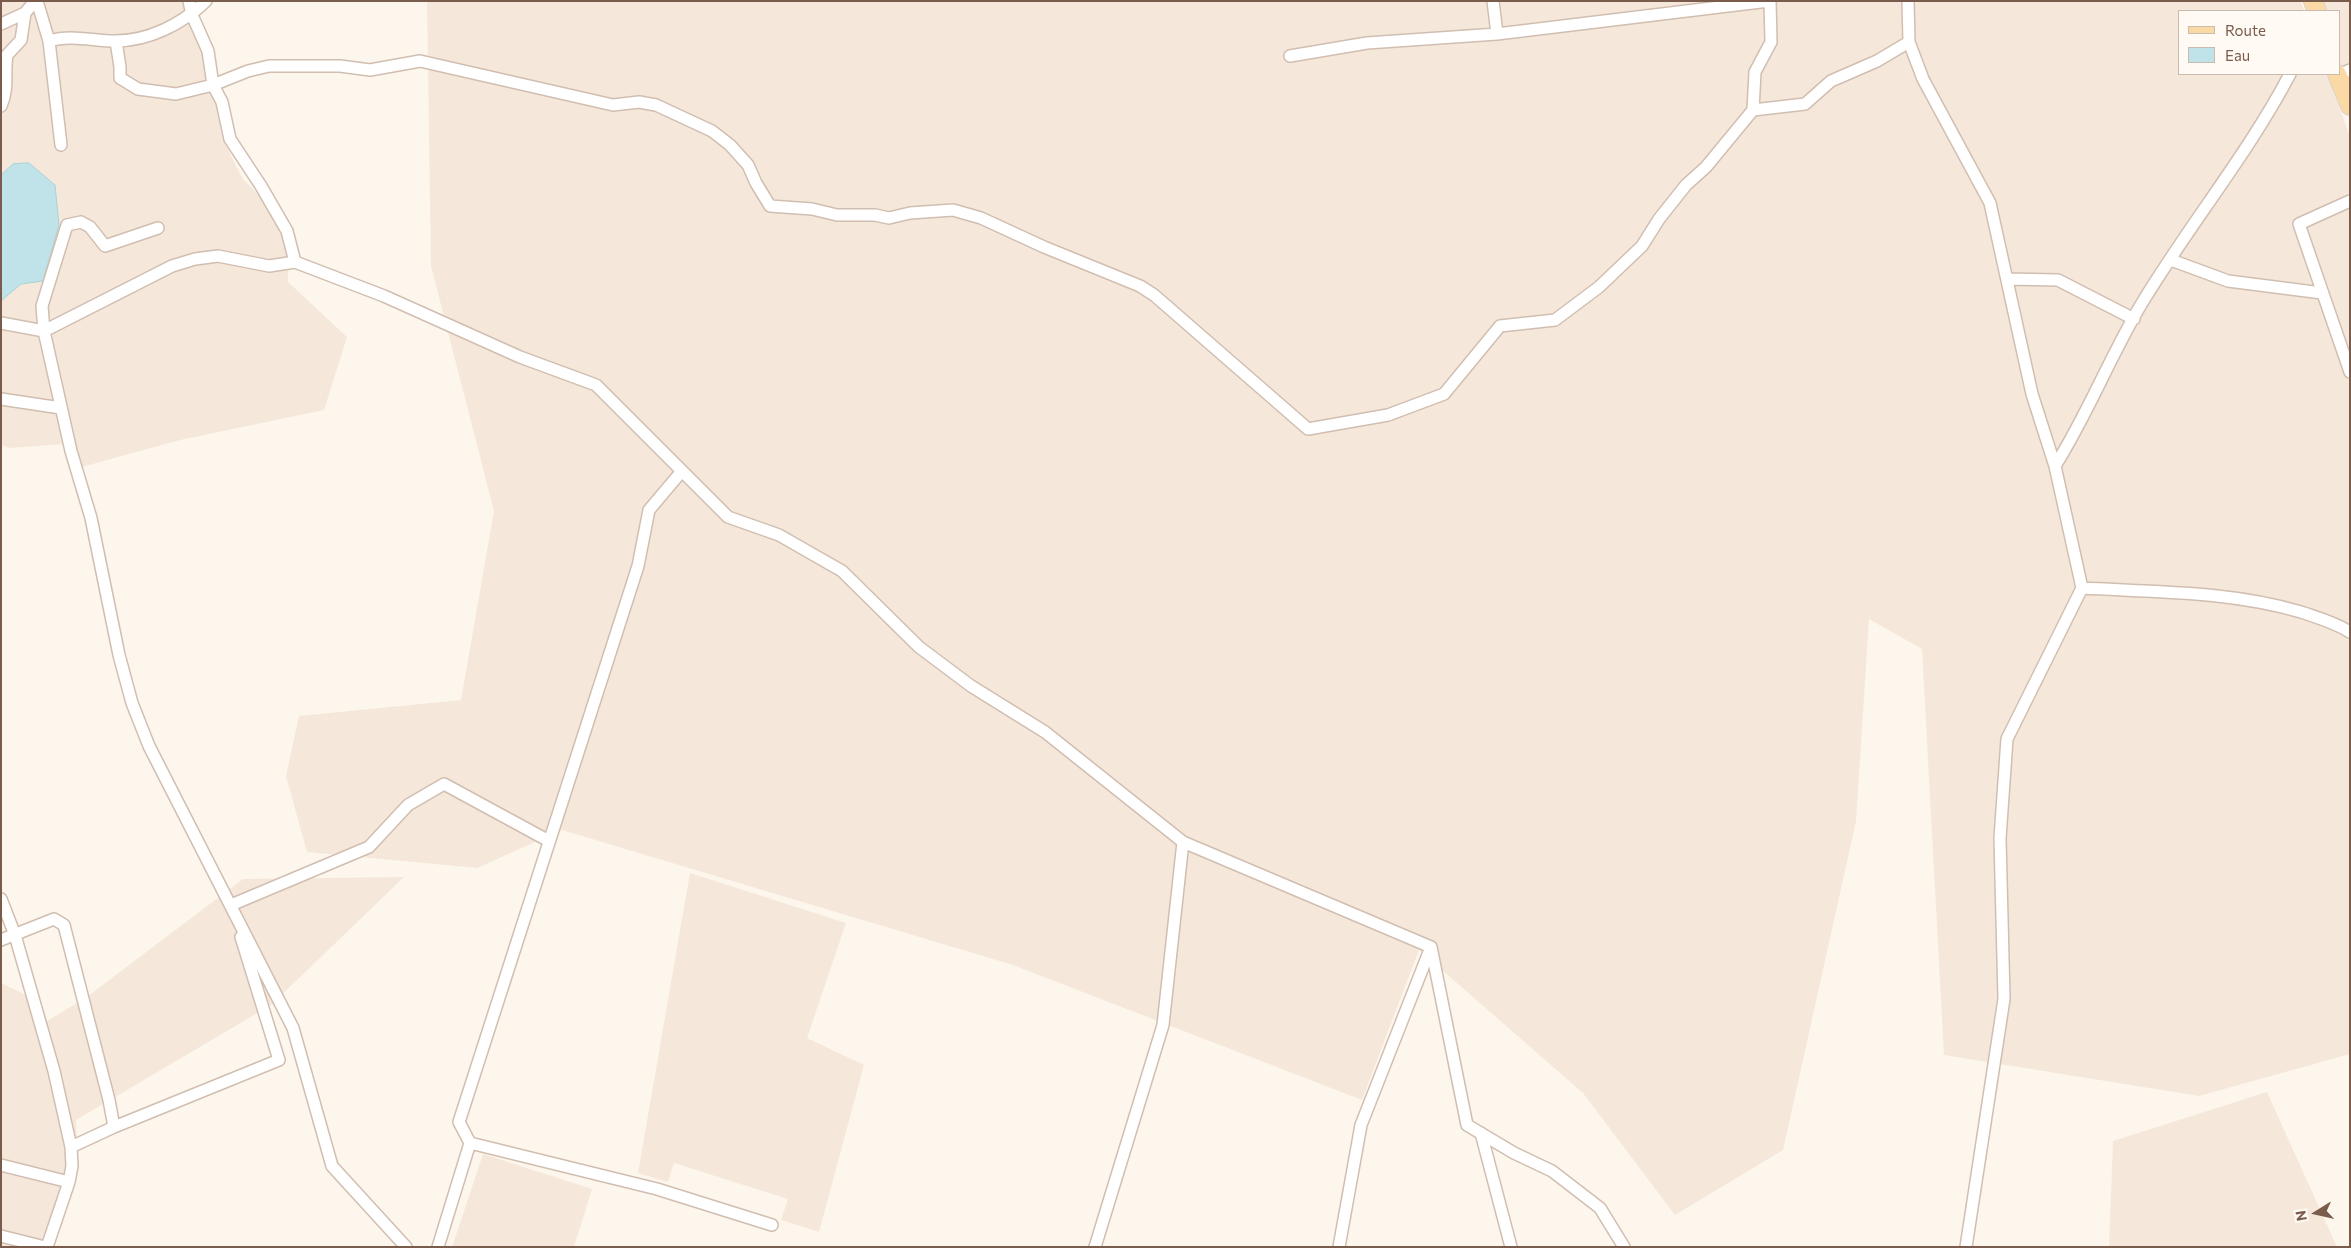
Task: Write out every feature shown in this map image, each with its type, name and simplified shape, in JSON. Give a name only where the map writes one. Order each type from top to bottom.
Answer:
[{"type":"main road","points":[[2342,73],[2350,106]]},
{"type":"street","points":[[1,24],[25,13],[36,1],[50,41],[62,145]]},
{"type":"street","points":[[189,1],[192,15],[208,52],[212,85],[222,102],[230,139],[261,186],[287,231],[295,262]]},
{"type":"street","points":[[50,41],[74,38],[116,41],[150,35],[192,15],[206,1]]},
{"type":"street","points":[[1493,1],[1497,34]]},
{"type":"street","points":[[116,41],[120,78],[138,89],[176,94],[212,85],[248,71],[269,66],[340,66],[370,70],[420,61],[613,105],[640,102],[656,104],[712,131],[730,145],[748,165],[756,184],[770,206],[812,209],[837,215],[875,215],[889,218],[910,213],[953,210],[981,218],[1044,247],[1140,286],[1154,295],[1308,429],[1388,415],[1444,394],[1500,326],[1555,320],[1599,286],[1642,246],[1658,219],[1686,185],[1706,167],[1753,110],[1755,72],[1771,42],[1770,1],[1497,34],[1367,43],[1290,56]]},
{"type":"street","points":[[1908,1],[1909,42],[1923,79],[1990,203],[2032,394],[2055,466],[2082,588],[2007,739],[2000,838],[2000,913],[2004,998],[1966,1247]]},
{"type":"street","points":[[1,106],[6,87],[7,55],[21,40],[25,13]]},
{"type":"street","points":[[1753,110],[1805,104],[1831,81],[1877,61],[1909,42]]},
{"type":"street","points":[[2055,466],[2075,434],[2134,319],[2278,97],[2289,75]]},
{"type":"street","points":[[2350,201],[2299,224],[2350,372]]},
{"type":"street","points":[[158,228],[105,246],[90,227],[81,222],[67,225],[42,306],[44,330],[61,408],[71,451],[91,518],[119,655],[132,704],[148,746],[293,1028],[332,1166],[406,1247]]},
{"type":"street","points":[[1,323],[44,330],[164,270],[195,259],[218,256],[269,266],[295,262],[384,296],[520,357],[596,385],[728,517],[779,535],[842,571],[919,647],[971,686],[1045,732],[1183,842],[1431,947]]},
{"type":"street","points":[[2171,260],[2228,281],[2322,293]]},
{"type":"street","points":[[2007,279],[2058,280],[2134,319]]},
{"type":"street","points":[[1,399],[61,408]]},
{"type":"street","points":[[438,1247],[470,1143],[459,1122],[638,566],[649,510],[682,471]]},
{"type":"street","points":[[2082,588],[2227,596],[2285,608],[2336,623],[2350,632]]},
{"type":"street","points":[[231,905],[369,847],[408,805],[444,784],[549,840]]},
{"type":"street","points":[[1095,1247],[1163,1025],[1183,842]]},
{"type":"street","points":[[1,899],[15,935],[54,1071],[71,1147],[72,1166],[69,1182],[46,1247],[1,1236]]},
{"type":"street","points":[[71,1147],[114,1127],[279,1060],[231,905]]},
{"type":"street","points":[[1,940],[54,919],[64,925],[110,1100],[114,1127]]},
{"type":"street","points":[[1431,947],[1467,1125],[1514,1153],[1552,1170],[1600,1208],[1624,1247]]},
{"type":"street","points":[[1339,1247],[1361,1125],[1431,947]]},
{"type":"street","points":[[1481,1134],[1512,1247]]},
{"type":"street","points":[[470,1143],[658,1190],[772,1224]]},
{"type":"street","points":[[1,1165],[69,1182]]},
{"type":"shaded area","points":[[1,1],[184,1],[217,86],[221,133],[232,158],[243,179],[289,226],[288,282],[347,337],[324,410],[180,440],[78,468],[64,444],[10,448],[1,445]]},
{"type":"shaded area","points":[[427,1],[2301,1],[2304,10],[2178,10],[2178,75],[2327,75],[2350,136],[2350,1054],[2199,1096],[1944,1055],[1922,649],[1869,619],[1856,821],[1783,1150],[1675,1215],[1583,1093],[1419,950],[1362,1100],[1013,965],[562,830],[477,868],[307,852],[286,776],[299,716],[461,700],[494,511],[431,266]]},
{"type":"shaded area","points":[[2320,1],[2350,1],[2350,103],[2340,75],[2341,10],[2322,10]]},
{"type":"shaded area","points":[[690,873],[846,923],[807,1038],[864,1065],[819,1232],[781,1220],[788,1199],[674,1163],[668,1182],[638,1173]]},
{"type":"shaded area","points":[[404,877],[271,1005],[76,1120],[78,1170],[52,1247],[1,1247],[1,983],[34,999],[42,1024],[84,999],[243,879]]},
{"type":"shaded area","points":[[2267,1092],[2337,1247],[2109,1247],[2113,1141]]},
{"type":"shaded area","points":[[483,1154],[592,1189],[574,1247],[452,1247]]},
{"type":"water","points":[[29,163],[55,185],[59,225],[43,281],[21,284],[1,301],[1,175],[13,164]]}]
